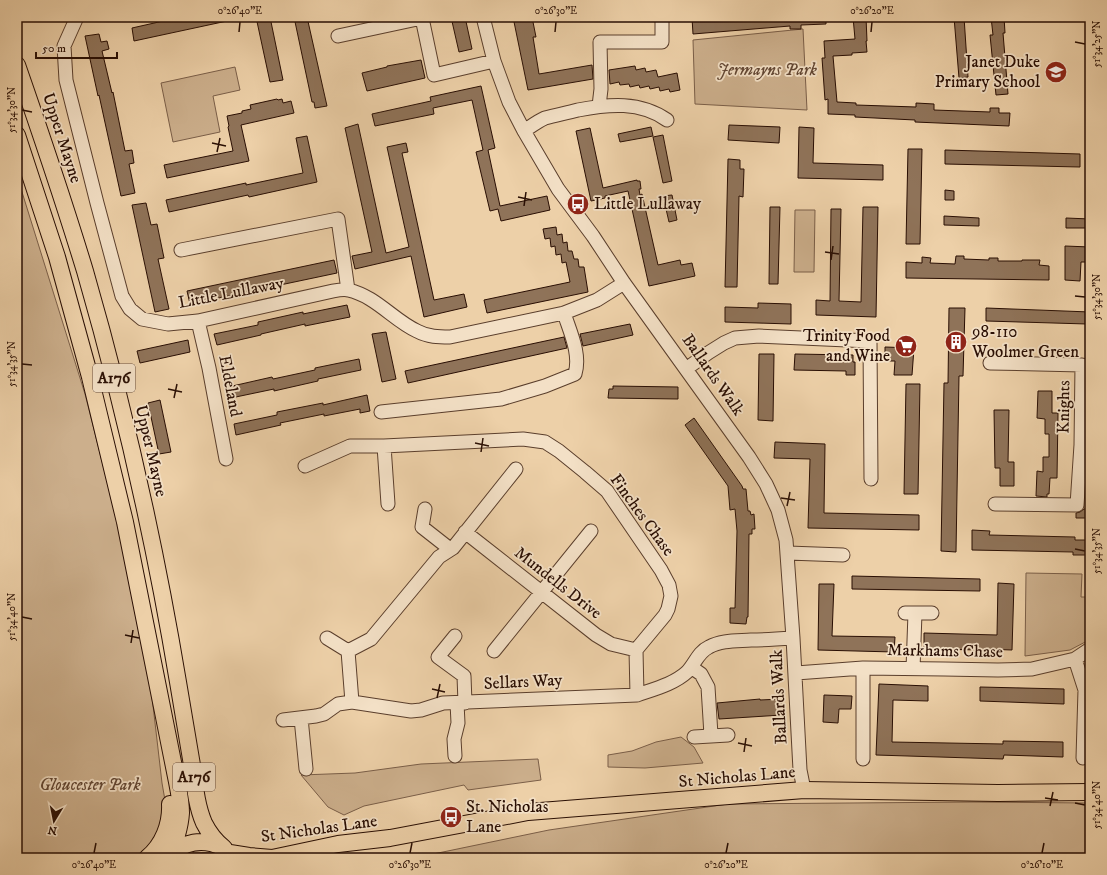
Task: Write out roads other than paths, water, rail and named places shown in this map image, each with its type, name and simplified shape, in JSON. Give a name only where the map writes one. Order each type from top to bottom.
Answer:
[{"type":"main road","name":"Upper Mayne","points":[[17,66],[47,152],[84,270],[118,392],[162,586],[200,813],[211,836],[230,853]]},
{"type":"main road","name":"A176","points":[[17,135],[57,257],[90,377],[125,522],[177,782],[181,814],[179,829],[168,857]]},
{"type":"main road","points":[[147,858],[156,850],[161,842],[170,816],[164,752],[164,717]]},
{"type":"main road","name":"St Nicholas Lane","points":[[230,853],[272,858],[338,844],[390,838],[528,812],[804,790],[998,793],[1090,792]]},
{"type":"main road","name":"St Nicholas Lane","points":[[321,858],[390,838]]},
{"type":"main road","name":"A176","points":[[168,857],[179,847],[202,841],[211,843],[230,853]]},
{"type":"street","name":"Little Lullaway","points":[[77,17],[64,46],[66,80],[122,296],[130,309],[142,319],[168,324],[198,321],[333,291],[348,290],[372,300],[417,332],[432,337],[450,337],[564,313],[597,300],[624,283]]},
{"type":"street","name":"Ballards Walk","points":[[483,17],[494,61],[509,102],[558,189],[750,457],[766,484],[778,510],[788,553],[796,673],[800,770],[804,790]]},
{"type":"street","points":[[599,106],[600,42],[662,42],[662,17]]},
{"type":"street","points":[[338,36],[422,18],[434,74],[494,61]]},
{"type":"street","points":[[524,131],[544,119],[599,106],[621,105],[648,109],[658,113],[667,120]]},
{"type":"street","points":[[181,250],[338,219],[348,290]]},
{"type":"street","points":[[381,412],[501,399],[546,386],[575,374],[577,367],[577,355],[564,313]]},
{"type":"street","name":"Eldeland","points":[[198,321],[209,368],[226,459]]},
{"type":"street","points":[[686,369],[708,353],[735,338],[759,336],[870,341],[871,479]]},
{"type":"street","name":"Knights","points":[[990,363],[1082,365],[1086,445],[1077,505],[995,504]]},
{"type":"street","name":"Finches Chase","points":[[306,466],[350,446],[384,446],[523,439],[545,442],[559,451],[607,491],[670,585],[670,603],[665,615],[636,650]]},
{"type":"street","points":[[384,446],[388,504]]},
{"type":"street","points":[[348,651],[371,639],[439,556],[453,548],[464,532],[516,469]]},
{"type":"street","points":[[424,510],[422,527],[450,549]]},
{"type":"street","points":[[494,651],[591,531]]},
{"type":"street","name":"Mundells Drive","points":[[464,532],[596,635],[611,644],[636,650]]},
{"type":"street","points":[[788,553],[843,555]]},
{"type":"street","points":[[913,669],[910,613],[932,614]]},
{"type":"street","points":[[455,636],[438,657],[464,676],[458,723],[454,740],[455,756]]},
{"type":"street","points":[[328,638],[348,651]]},
{"type":"street","name":"Sellars Way","points":[[283,720],[324,714],[338,704],[352,702],[411,711],[421,710],[443,703],[637,695],[673,681],[691,667],[702,651],[718,643],[794,638]]},
{"type":"street","name":"Markhams Chase","points":[[796,673],[863,668],[998,670],[1032,669],[1075,659],[1090,649]]},
{"type":"street","points":[[636,650],[637,695]]},
{"type":"street","points":[[348,651],[352,702]]},
{"type":"street","points":[[1075,659],[1085,690],[1083,758]]},
{"type":"street","points":[[691,667],[701,674],[708,688],[711,735]]},
{"type":"street","points":[[863,668],[863,759]]},
{"type":"street","points":[[301,718],[306,769]]},
{"type":"street","points":[[694,737],[728,735]]},
{"type":"place","name":"Janet Duke Primary School","points":[[1056,72]]},
{"type":"place","name":"Little Lullaway","points":[[578,204]]},
{"type":"place","name":"98-110 Woolmer Green","points":[[956,342]]},
{"type":"place","name":"Trinity Food and Wine","points":[[906,346]]},
{"type":"place","name":"St. Nicholas Lane","points":[[451,817]]},
{"type":"park label","name":"Jermayns Park","points":[[767,70]]},
{"type":"park label","name":"Gloucester Park","points":[[90,785]]}]
